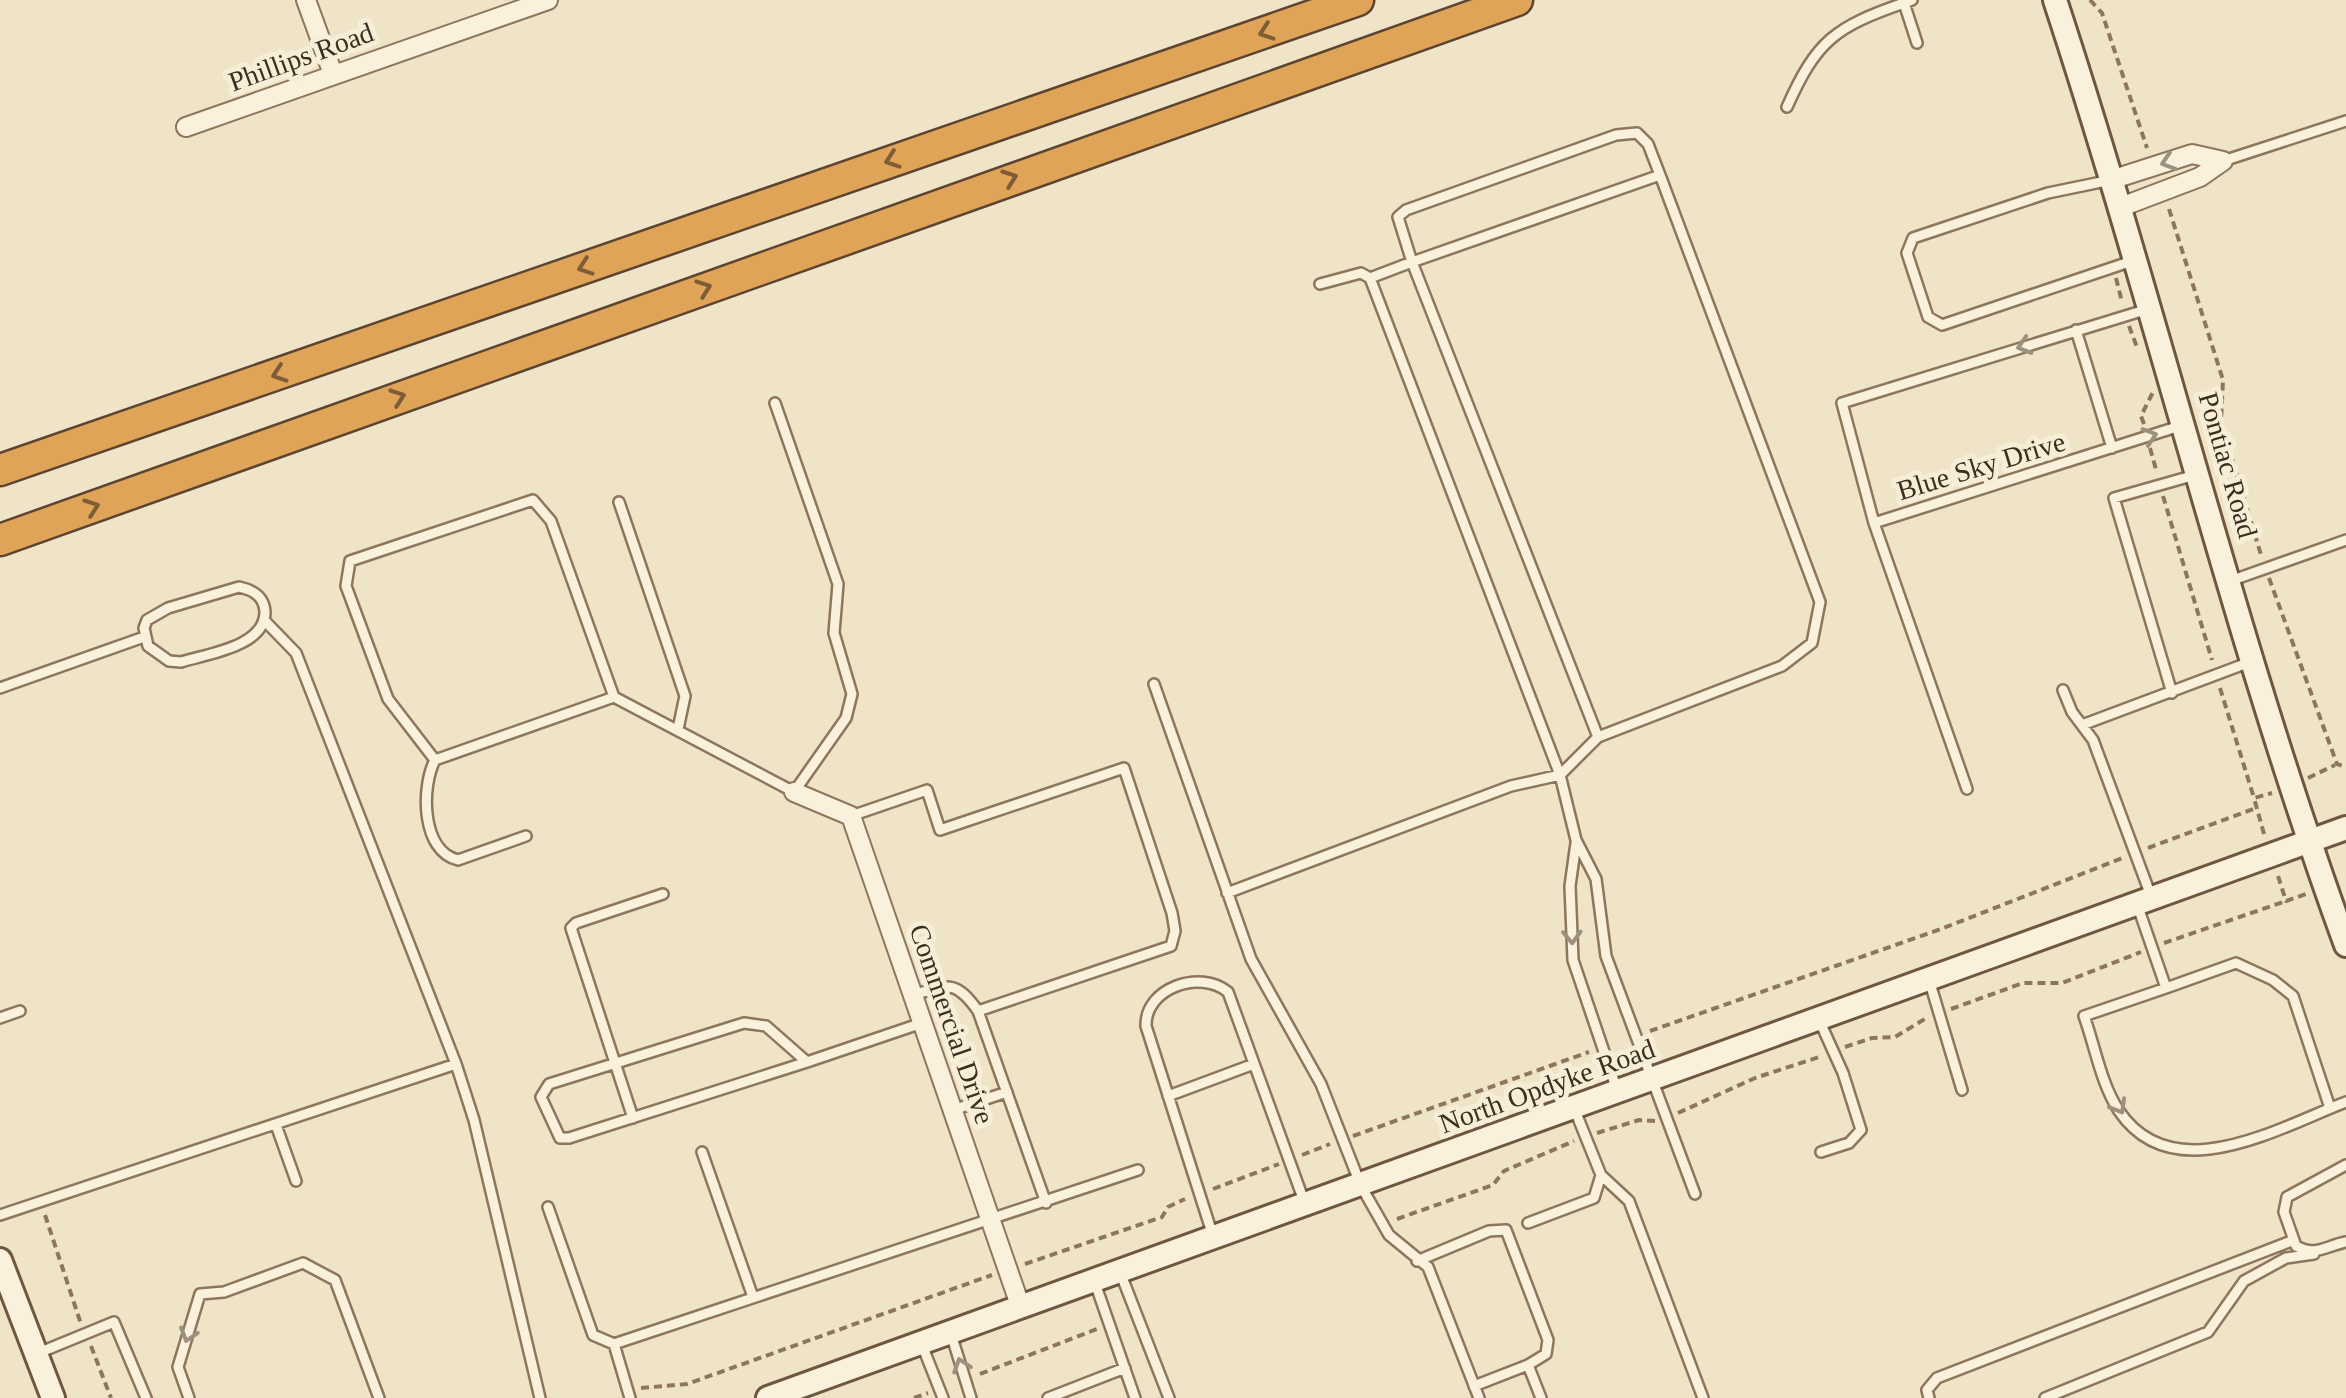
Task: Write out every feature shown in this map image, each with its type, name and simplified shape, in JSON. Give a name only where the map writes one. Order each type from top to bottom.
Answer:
[{"type":"highway","points":[[0,470],[1358,0]]},
{"type":"highway","points":[[0,540],[1517,0]]},
{"type":"main road","name":"Pontiac Road","points":[[2055,0],[2114,180],[2253,660],[2346,945]]},
{"type":"main road","name":"North Opdyke Road","points":[[773,1397],[2346,828]]},
{"type":"main road","points":[[0,1260],[53,1398]]},
{"type":"street","points":[[306,0],[333,74]]},
{"type":"street","name":"Phillips Road","points":[[186,127],[548,0]]},
{"type":"street","points":[[2114,180],[2192,154],[2222,161]]},
{"type":"street","points":[[2122,207],[2200,177],[2222,161]]},
{"type":"street","points":[[794,792],[851,816]]},
{"type":"street","name":"Commercial Drive","points":[[851,816],[1021,1308]]},
{"type":"lane","points":[[1787,107],[1808,60],[1844,29],[1908,1],[1917,43]]},
{"type":"lane","points":[[2222,161],[2346,121]]},
{"type":"lane","points":[[1227,893],[1511,786],[1560,775],[1598,737],[1782,666],[1812,643],[1820,602],[1648,144],[1636,133],[1616,135],[1406,210],[1398,217],[1412,262],[1598,737]]},
{"type":"lane","points":[[1370,278],[1660,175]]},
{"type":"lane","points":[[2114,180],[2048,193],[1913,238],[1907,253],[1928,317],[1942,325],[2137,260]]},
{"type":"lane","points":[[1320,284],[1361,272],[1370,278],[1560,775],[1576,840],[1596,880],[1606,956],[1695,1194]]},
{"type":"lane","name":"Blue Sky Drive","points":[[2151,308],[1842,404],[1874,523],[2185,425]]},
{"type":"lane","points":[[2076,330],[2112,448]]},
{"type":"lane","points":[[435,760],[388,699],[346,586],[350,561],[533,500],[551,521],[614,697],[794,792],[846,718],[852,694],[834,633],[838,584],[775,403]]},
{"type":"lane","points":[[2172,693],[2114,498],[2199,474]]},
{"type":"lane","points":[[618,502],[686,696],[678,730]]},
{"type":"lane","points":[[1874,523],[1967,789]]},
{"type":"lane","points":[[2230,581],[2346,540]]},
{"type":"lane","points":[[239,586],[258,595],[265,606],[264,620],[240,643],[181,662],[156,654],[144,636],[147,620],[155,614],[239,586]]},
{"type":"lane","points":[[264,620],[296,653],[456,1064],[474,1120],[540,1398]]},
{"type":"lane","points":[[0,688],[144,636]]},
{"type":"lane","points":[[2082,725],[2253,660]]},
{"type":"lane","points":[[1154,684],[1251,959],[1314,1070],[1361,1186],[1389,1235],[1428,1267],[1479,1398]]},
{"type":"lane","points":[[2063,690],[2094,740],[2135,853],[2166,988]]},
{"type":"lane","points":[[435,760],[614,697]]},
{"type":"lane","points":[[435,760],[424,792],[439,847],[447,858],[458,860],[526,836]]},
{"type":"lane","points":[[851,816],[926,790],[940,830],[1124,768],[1172,912],[1175,931],[1170,946],[978,1011]]},
{"type":"lane","points":[[1576,840],[1570,886],[1573,960],[1618,1092]]},
{"type":"lane","points":[[633,1118],[571,928],[663,894]]},
{"type":"lane","points":[[2330,1108],[2292,996],[2273,980],[2236,963],[2084,1016],[2116,1108],[2131,1126],[2178,1149],[2242,1144],[2346,1102]]},
{"type":"lane","points":[[1214,1239],[1168,1096],[1146,1011],[1155,996],[1197,980],[1214,981],[1228,992],[1306,1206]]},
{"type":"lane","points":[[1929,980],[1962,1090]]},
{"type":"lane","points":[[913,995],[946,986],[964,990],[978,1011],[1046,1202]]},
{"type":"lane","points":[[0,1018],[20,1011]]},
{"type":"lane","points":[[1819,1020],[1844,1074],[1861,1130],[1848,1142],[1821,1152]]},
{"type":"lane","points":[[807,1062],[766,1026],[756,1023],[549,1084],[541,1097],[560,1138],[633,1118],[807,1062],[922,1022]]},
{"type":"lane","points":[[0,1215],[456,1064]]},
{"type":"lane","points":[[1168,1096],[1254,1064]]},
{"type":"lane","points":[[952,1110],[1007,1092]]},
{"type":"lane","points":[[1574,1108],[1601,1176],[1629,1201],[1703,1398]]},
{"type":"lane","points":[[276,1125],[296,1181]]},
{"type":"lane","points":[[702,1152],[753,1297]]},
{"type":"lane","points":[[2314,1254],[2296,1246],[2284,1212],[2287,1197],[2346,1164]]},
{"type":"lane","points":[[548,1206],[593,1335],[614,1344],[991,1222],[1138,1170]]},
{"type":"lane","points":[[1528,1223],[1594,1198],[1601,1176]]},
{"type":"lane","points":[[1417,1261],[1490,1231],[1506,1230],[1548,1340],[1546,1354],[1474,1386]]},
{"type":"lane","points":[[1929,1398],[1927,1390],[1937,1378],[2294,1240]]},
{"type":"lane","points":[[2045,1398],[2208,1332],[2244,1281],[2286,1258],[2314,1254],[2346,1242]]},
{"type":"lane","points":[[2238,1262],[2244,1281]]},
{"type":"lane","points":[[188,1398],[178,1366],[200,1294],[224,1292],[303,1263],[335,1280],[379,1398]]},
{"type":"lane","points":[[1120,1272],[1168,1398]]},
{"type":"lane","points":[[1095,1282],[1136,1398]]},
{"type":"lane","points":[[36,1354],[114,1322],[146,1398]]},
{"type":"lane","points":[[950,1333],[971,1398]]},
{"type":"lane","points":[[921,1342],[941,1393]]},
{"type":"lane","points":[[614,1344],[629,1395]]},
{"type":"lane","points":[[1528,1365],[1540,1398]]},
{"type":"lane","points":[[1048,1398],[1125,1368]]},
{"type":"path","points":[[2090,0],[2102,12],[2153,167]]},
{"type":"path","points":[[2163,191],[2223,380],[2221,422],[2266,569],[2337,764],[2346,766]]},
{"type":"path","points":[[2114,268],[2142,362]]},
{"type":"path","points":[[2147,377],[2153,392],[2141,416],[2254,798]]},
{"type":"path","points":[[1635,1036],[1941,928],[2256,808]]},
{"type":"path","points":[[629,1395],[687,1384],[1162,1217],[1168,1207],[1199,1194],[1603,1047]]},
{"type":"path","points":[[40,1200],[111,1398]]},
{"type":"path","points":[[965,1380],[1110,1324]]},
{"type":"path","points":[[914,1398],[941,1393]]}]
